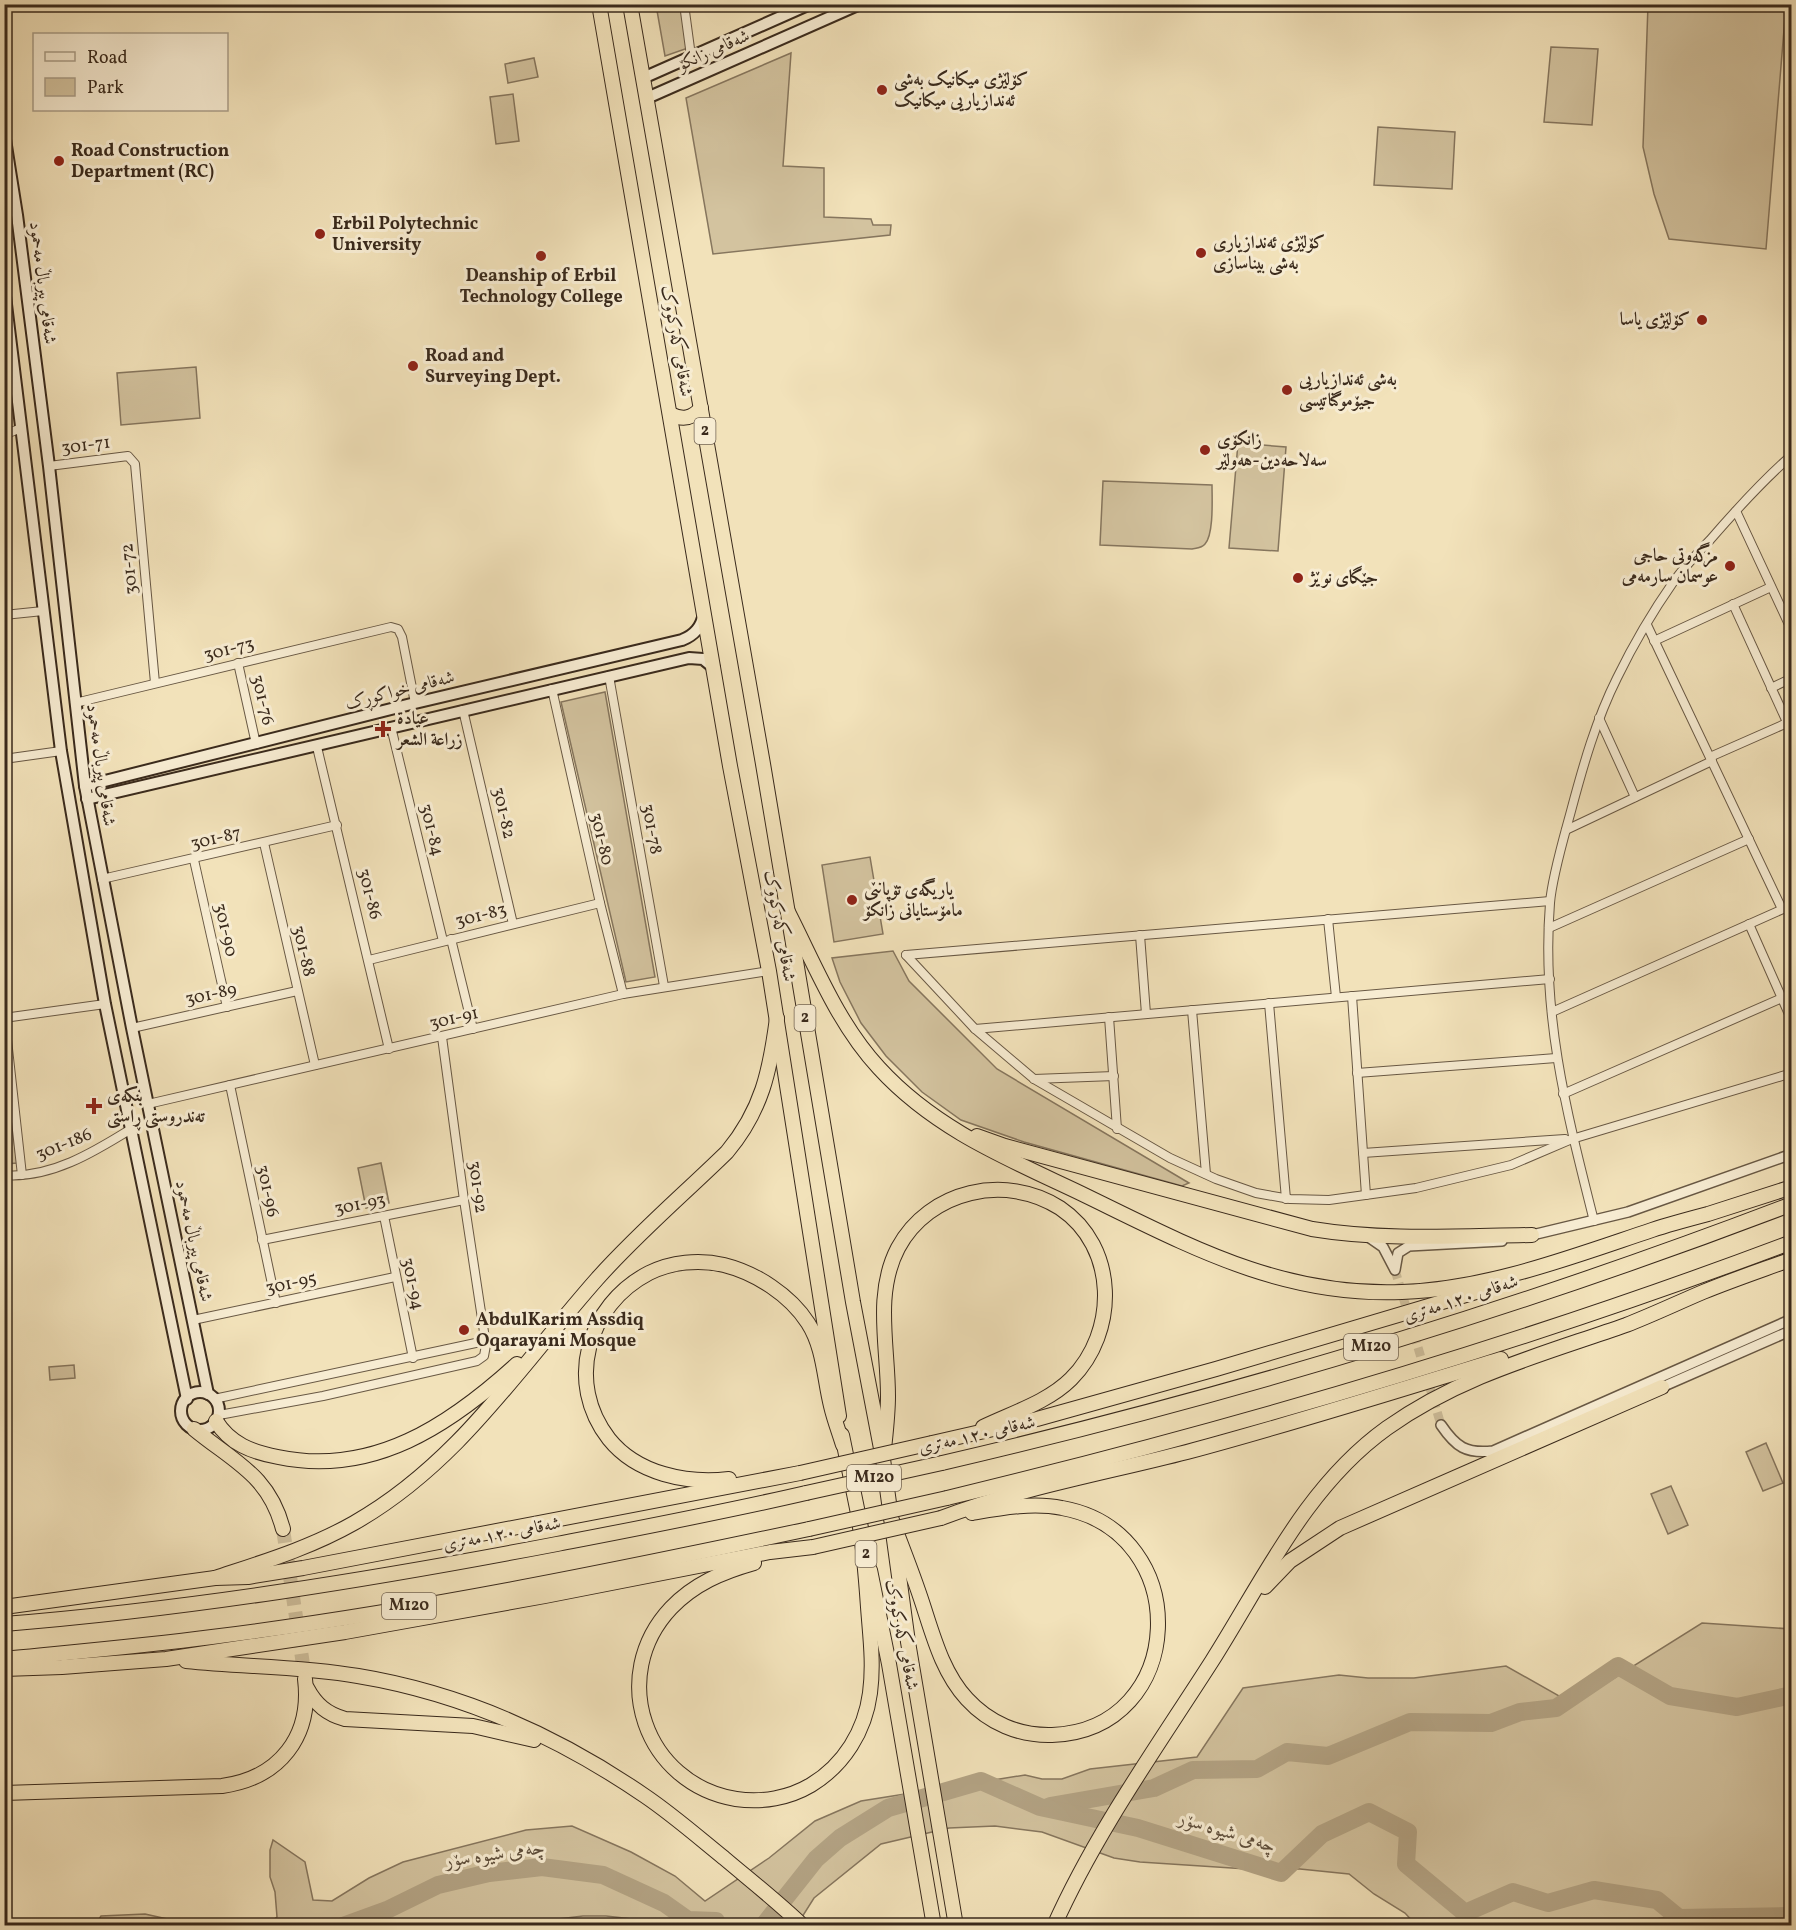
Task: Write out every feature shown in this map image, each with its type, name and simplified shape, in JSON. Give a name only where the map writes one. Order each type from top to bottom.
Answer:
[{"type":"highway","name":"شەقامی کەرکووک","points":[[599,4],[777,1018],[843,1445],[897,1710],[934,1926]]},
{"type":"highway","name":"شەقامی کەرکووک","points":[[630,4],[788,912],[849,1282],[883,1459],[919,1706],[956,1926]]},
{"type":"highway","points":[[670,414],[686,418],[695,415],[701,408]]},
{"type":"highway","points":[[788,912],[836,1007],[862,1046],[884,1074],[936,1118],[970,1141],[1025,1168],[1213,1256],[1274,1277],[1340,1289],[1402,1292],[1469,1285],[1537,1268],[1791,1187]]},
{"type":"highway","points":[[215,1578],[320,1540],[354,1523],[408,1488],[464,1437],[600,1276],[741,1136],[764,1089],[777,1018]]},
{"type":"highway","points":[[936,1118],[1005,1146],[1312,1229],[1366,1236],[1408,1238],[1532,1235]]},
{"type":"highway","points":[[883,1459],[888,1395],[884,1298],[888,1276],[899,1247],[913,1227],[927,1214],[956,1196],[989,1190],[1007,1190],[1031,1195],[1060,1209],[1084,1231],[1100,1260],[1106,1293],[1102,1328],[1090,1357],[1069,1381],[1048,1396],[971,1433]]},
{"type":"highway","name":"شەقامی ١٢٠ مەتری","points":[[4,1624],[170,1607],[381,1576],[724,1512],[942,1463],[1139,1413],[1374,1346],[1556,1288],[1791,1204]]},
{"type":"highway","points":[[4,1607],[215,1578],[248,1577],[303,1568],[800,1473],[971,1433],[998,1429],[1328,1336],[1615,1249],[1707,1214]]},
{"type":"highway","name":"M120","points":[[4,1659],[213,1637],[330,1620],[580,1575],[809,1529],[947,1498],[1158,1445],[1329,1396],[1536,1331],[1791,1242]]},
{"type":"highway","points":[[941,1518],[982,1502],[1154,1460],[1315,1416],[1575,1336],[1791,1259]]},
{"type":"highway","points":[[800,1473],[762,1474],[720,1480],[680,1479],[645,1467],[618,1448],[609,1439],[594,1413],[587,1384],[590,1340],[604,1311],[615,1298],[627,1287],[654,1271],[686,1263],[718,1264],[735,1268],[767,1284],[795,1307],[808,1322],[816,1338],[843,1445]]},
{"type":"highway","points":[[1053,1926],[1098,1840],[1309,1506],[1341,1467],[1386,1429],[1439,1396],[1517,1361],[1629,1324],[1705,1291]]},
{"type":"highway","points":[[218,1418],[223,1431],[241,1446],[284,1459],[327,1462],[381,1452],[434,1428],[492,1387],[575,1304]]},
{"type":"highway","points":[[1234,1626],[1271,1579],[1290,1561],[1340,1528],[1662,1387]]},
{"type":"highway","points":[[194,1429],[264,1486],[275,1503],[283,1529]]},
{"type":"highway","points":[[859,1521],[866,1563],[872,1678],[866,1712],[854,1741],[840,1763],[829,1773],[794,1793],[768,1799],[744,1800],[717,1795],[683,1777],[663,1757],[649,1734],[639,1704],[638,1686],[644,1653],[655,1629],[671,1609],[703,1583],[741,1567],[813,1547],[941,1518],[1017,1507],[1054,1506],[1090,1516],[1112,1529],[1140,1557],[1153,1584],[1158,1604],[1158,1644],[1142,1684],[1113,1715],[1071,1733],[1044,1735],[1019,1732],[998,1724],[982,1713],[960,1691],[946,1667],[890,1515]]},
{"type":"highway","points":[[4,1669],[63,1668],[166,1659],[345,1632],[770,1552],[813,1547]]},
{"type":"highway","points":[[166,1659],[301,1669],[358,1676],[414,1688],[468,1704],[522,1726],[606,1771],[647,1797],[803,1926]]},
{"type":"highway","points":[[4,1794],[222,1786],[242,1782],[271,1768],[292,1745],[304,1719],[305,1682],[318,1706],[345,1719],[473,1726],[517,1735],[572,1752]]},
{"type":"main road","name":"شەقامی زانکۆ","points":[[643,78],[797,7],[810,4]]},
{"type":"main road","name":"شەقامی زانکۆ","points":[[647,98],[860,4]]},
{"type":"main road","name":"شەقامی پیرباڵ مەحمود","points":[[4,133],[17,215],[49,466],[87,799],[193,1320],[211,1397],[219,1407],[218,1418]]},
{"type":"main road","name":"شەقامی پیرباڵ مەحمود","points":[[5,289],[61,752],[105,1004],[187,1399],[182,1408],[183,1419],[194,1429]]},
{"type":"main road","name":"شەقامی خواکوڕک","points":[[85,786],[415,703],[682,640],[688,638],[699,628],[704,607]]},
{"type":"main road","name":"شەقامی خواکوڕک","points":[[87,799],[696,657],[709,662],[714,668]]},
{"type":"main road","points":[[105,782],[100,784],[98,789],[109,794]]},
{"type":"main road","points":[[187,1399],[197,1393],[211,1397]]},
{"type":"main road","points":[[194,1429],[205,1429],[218,1418]]},
{"type":"street","points":[[684,4],[691,56]]},
{"type":"street","points":[[4,435],[21,428]]},
{"type":"street","points":[[1593,1221],[1563,1094],[1556,1058],[1552,1012],[1550,901],[1566,830],[1599,718],[1616,678],[1647,625],[1675,580],[1736,511],[1791,455]]},
{"type":"street","name":"301-71","points":[[49,466],[128,456]]},
{"type":"street","name":"301-72","points":[[128,456],[135,464],[155,683]]},
{"type":"street","points":[[1736,511],[1791,632]]},
{"type":"street","points":[[1654,641],[1771,587]]},
{"type":"street","points":[[1734,604],[1791,733]]},
{"type":"street","points":[[4,615],[43,611]]},
{"type":"street","points":[[1647,625],[1782,909]]},
{"type":"street","name":"301-73","points":[[75,703],[391,627],[398,629],[402,637],[415,703]]},
{"type":"street","name":"301-76","points":[[238,663],[256,744]]},
{"type":"street","name":"301-78","points":[[609,676],[664,986]]},
{"type":"street","points":[[1771,688],[1791,678]]},
{"type":"street","name":"301-80","points":[[552,689],[623,994]]},
{"type":"street","name":"301-82","points":[[463,710],[513,924]]},
{"type":"street","points":[[1599,718],[1635,797]]},
{"type":"street","points":[[1566,830],[1787,723]]},
{"type":"street","name":"301-84","points":[[391,727],[473,1029]]},
{"type":"street","name":"301-86","points":[[317,747],[389,1049]]},
{"type":"street","points":[[4,759],[61,752]]},
{"type":"street","name":"301-87","points":[[102,879],[194,860],[336,825]]},
{"type":"street","points":[[1549,927],[1749,839]]},
{"type":"street","name":"301-88","points":[[264,843],[315,1065]]},
{"type":"street","name":"301-90","points":[[194,860],[227,1007]]},
{"type":"street","points":[[1550,901],[906,956],[975,1029],[1034,1079],[1170,1158],[1256,1193],[1286,1199],[1329,1200],[1366,1196],[1416,1188],[1511,1165],[1572,1139],[1791,1073]]},
{"type":"street","name":"301-83","points":[[369,960],[600,903]]},
{"type":"street","points":[[1552,1012],[1791,905]]},
{"type":"street","points":[[1328,919],[1336,998]]},
{"type":"street","points":[[1749,924],[1791,1021]]},
{"type":"street","points":[[1140,935],[1146,1014]]},
{"type":"street","name":"301-91","points":[[148,1104],[623,994],[769,971]]},
{"type":"street","points":[[975,1029],[1550,979]]},
{"type":"street","name":"301-89","points":[[132,1028],[297,991]]},
{"type":"street","points":[[1352,996],[1366,1196]]},
{"type":"street","points":[[1563,1094],[1782,998]]},
{"type":"street","points":[[1269,1003],[1286,1199]]},
{"type":"street","points":[[5,1018],[105,1004]]},
{"type":"street","points":[[1192,1010],[1206,1174]]},
{"type":"street","points":[[4,1013],[9,1092],[22,1175]]},
{"type":"street","points":[[1109,1017],[1118,1129]]},
{"type":"street","name":"301-92","points":[[442,1037],[485,1341]]},
{"type":"street","points":[[1357,1073],[1556,1058]]},
{"type":"street","points":[[1034,1079],[1114,1076]]},
{"type":"street","name":"301-96","points":[[230,1085],[276,1303]]},
{"type":"street","name":"301-186","points":[[4,1175],[22,1175],[71,1161],[131,1129]]},
{"type":"street","points":[[1363,1154],[1572,1139]]},
{"type":"street","points":[[1366,1236],[1383,1247],[1395,1270],[1398,1253],[1408,1246],[1488,1243],[1593,1221],[1661,1201],[1791,1154]]},
{"type":"street","name":"301-93","points":[[262,1240],[464,1200]]},
{"type":"street","name":"301-94","points":[[384,1216],[412,1358]]},
{"type":"street","name":"301-95","points":[[193,1320],[396,1277]]},
{"type":"street","points":[[1441,1425],[1451,1440],[1464,1449],[1472,1452],[1492,1451],[1791,1319]]},
{"type":"street","points":[[1662,1387],[1791,1330]]},
{"type":"street","points":[[211,1397],[412,1358],[485,1341],[484,1356],[477,1361],[218,1418]]},
{"type":"green space","points":[[656,5],[682,5],[688,48],[665,56]]},
{"type":"green space","points":[[1648,5],[1786,5],[1766,249],[1669,239],[1654,194],[1643,147]]},
{"type":"green space","points":[[1551,47],[1598,49],[1592,125],[1544,122]]},
{"type":"green space","points":[[791,53],[783,166],[824,168],[824,217],[871,219],[873,225],[891,225],[890,235],[713,254],[686,98]]},
{"type":"green space","points":[[534,58],[538,77],[508,83],[505,64]]},
{"type":"green space","points":[[513,94],[519,141],[496,144],[490,97]]},
{"type":"green space","points":[[1378,127],[1455,132],[1452,189],[1374,185]]},
{"type":"green space","points":[[196,367],[200,418],[121,425],[117,373]]},
{"type":"green space","points":[[1238,443],[1286,447],[1278,551],[1229,548]]},
{"type":"green space","points":[[1103,481],[1212,485],[1212,516],[1208,539],[1199,548],[1192,549],[1100,545]]},
{"type":"green space","points":[[605,692],[655,977],[626,982],[561,702]]},
{"type":"green space","name":"یاریگەی تۆپانێی مامۆستایانی زانکۆ","points":[[870,857],[883,934],[834,942],[822,865]]},
{"type":"green space","points":[[893,951],[909,981],[997,1069],[1189,1183],[1182,1186],[1024,1142],[961,1120],[922,1092],[886,1056],[861,1023],[840,982],[832,958]]},
{"type":"green space","points":[[8,1097],[17,1163],[5,1164],[4,1098]]},
{"type":"green space","points":[[381,1163],[389,1203],[366,1208],[358,1168]]},
{"type":"green space","points":[[74,1365],[75,1378],[50,1380],[49,1367]]},
{"type":"green space","points":[[1766,1443],[1783,1483],[1763,1491],[1746,1452]]},
{"type":"green space","points":[[1671,1486],[1688,1525],[1668,1534],[1651,1494]]},
{"type":"green space","points":[[1702,1623],[1791,1629],[1791,1925],[1675,1925],[1664,1918],[1637,1921],[1601,1920],[1588,1926],[1416,1925],[1405,1913],[1374,1894],[1349,1874],[1300,1869],[1247,1869],[1140,1862],[1114,1858],[1042,1832],[995,1826],[949,1828],[881,1844],[814,1898],[797,1925],[657,1926],[650,1921],[583,1916],[499,1926],[265,1926],[277,1917],[275,1892],[270,1877],[270,1850],[273,1840],[305,1862],[313,1900],[332,1901],[369,1878],[403,1862],[526,1830],[572,1826],[631,1852],[675,1876],[705,1901],[769,1858],[815,1821],[861,1801],[1025,1775],[1042,1779],[1062,1779],[1090,1769],[1197,1757],[1243,1688],[1339,1675],[1368,1678],[1414,1678],[1506,1666],[1573,1704]]},
{"type":"green space","points":[[145,1914],[194,1925],[95,1925],[101,1916]]},
{"type":"waterway","points":[[1050,1806],[1154,1788],[1193,1770],[1257,1769],[1287,1752],[1328,1756],[1410,1722],[1491,1723],[1520,1712],[1556,1708],[1618,1666],[1670,1696],[1737,1707],[1792,1695]]},
{"type":"waterway","name":"چەمی شیوە سۆر","points":[[763,1926],[816,1859],[840,1838],[888,1808],[981,1781],[1040,1807],[1138,1828],[1281,1873],[1322,1834],[1369,1812],[1408,1832],[1406,1864],[1465,1913],[1513,1892],[1548,1903],[1594,1890],[1657,1900],[1679,1918],[1792,1916]]},
{"type":"waterway","name":"چەمی شیوە سۆر","points":[[343,1926],[387,1910],[438,1885],[489,1873],[542,1867],[603,1875],[664,1903],[688,1920],[716,1921],[718,1926]]},
{"type":"tunnel","points":[[1395,1270],[1441,1425]]},
{"type":"tunnel","points":[[283,1529],[305,1678]]},
{"type":"place","name":"کۆلێژی میکانیک بەشی ئەندازیاریی میکانیک","points":[[882,90]]},
{"type":"place","name":"Road Construction Department (RC)","points":[[59,161]]},
{"type":"place","name":"Erbil Polytechnic University","points":[[320,234]]},
{"type":"place","name":"کۆلێژی ئەندازیاری بەشی بیناسازی","points":[[1201,253]]},
{"type":"place","name":"Deanship of Erbil Technology College","points":[[541,256]]},
{"type":"place","name":"کۆلێژی یاسا","points":[[1702,320]]},
{"type":"place","name":"Road and Surveying Dept.","points":[[413,366]]},
{"type":"place","name":"بەشی ئەندازیاریی جیۆموگناتیسی","points":[[1287,390]]},
{"type":"place","name":"زانکۆی سەلاحەدین-هەولێر","points":[[1205,450]]},
{"type":"place","name":"مزگەوتی حاجی عوسمان سارمەمی","points":[[1730,566]]},
{"type":"place","name":"جێگای نوێژ","points":[[1298,578]]},
{"type":"place","name":"عيادة زراعة الشعر","points":[[383,729]]},
{"type":"place","name":"یاریگەی تۆپانێی مامۆستایانی زانکۆ","points":[[852,900]]},
{"type":"place","name":"بنکەی تەندروستی ڕاستی","points":[[94,1106]]},
{"type":"place","name":"AbdulKarim Assdiq Oqarayani Mosque","points":[[464,1330]]}]
